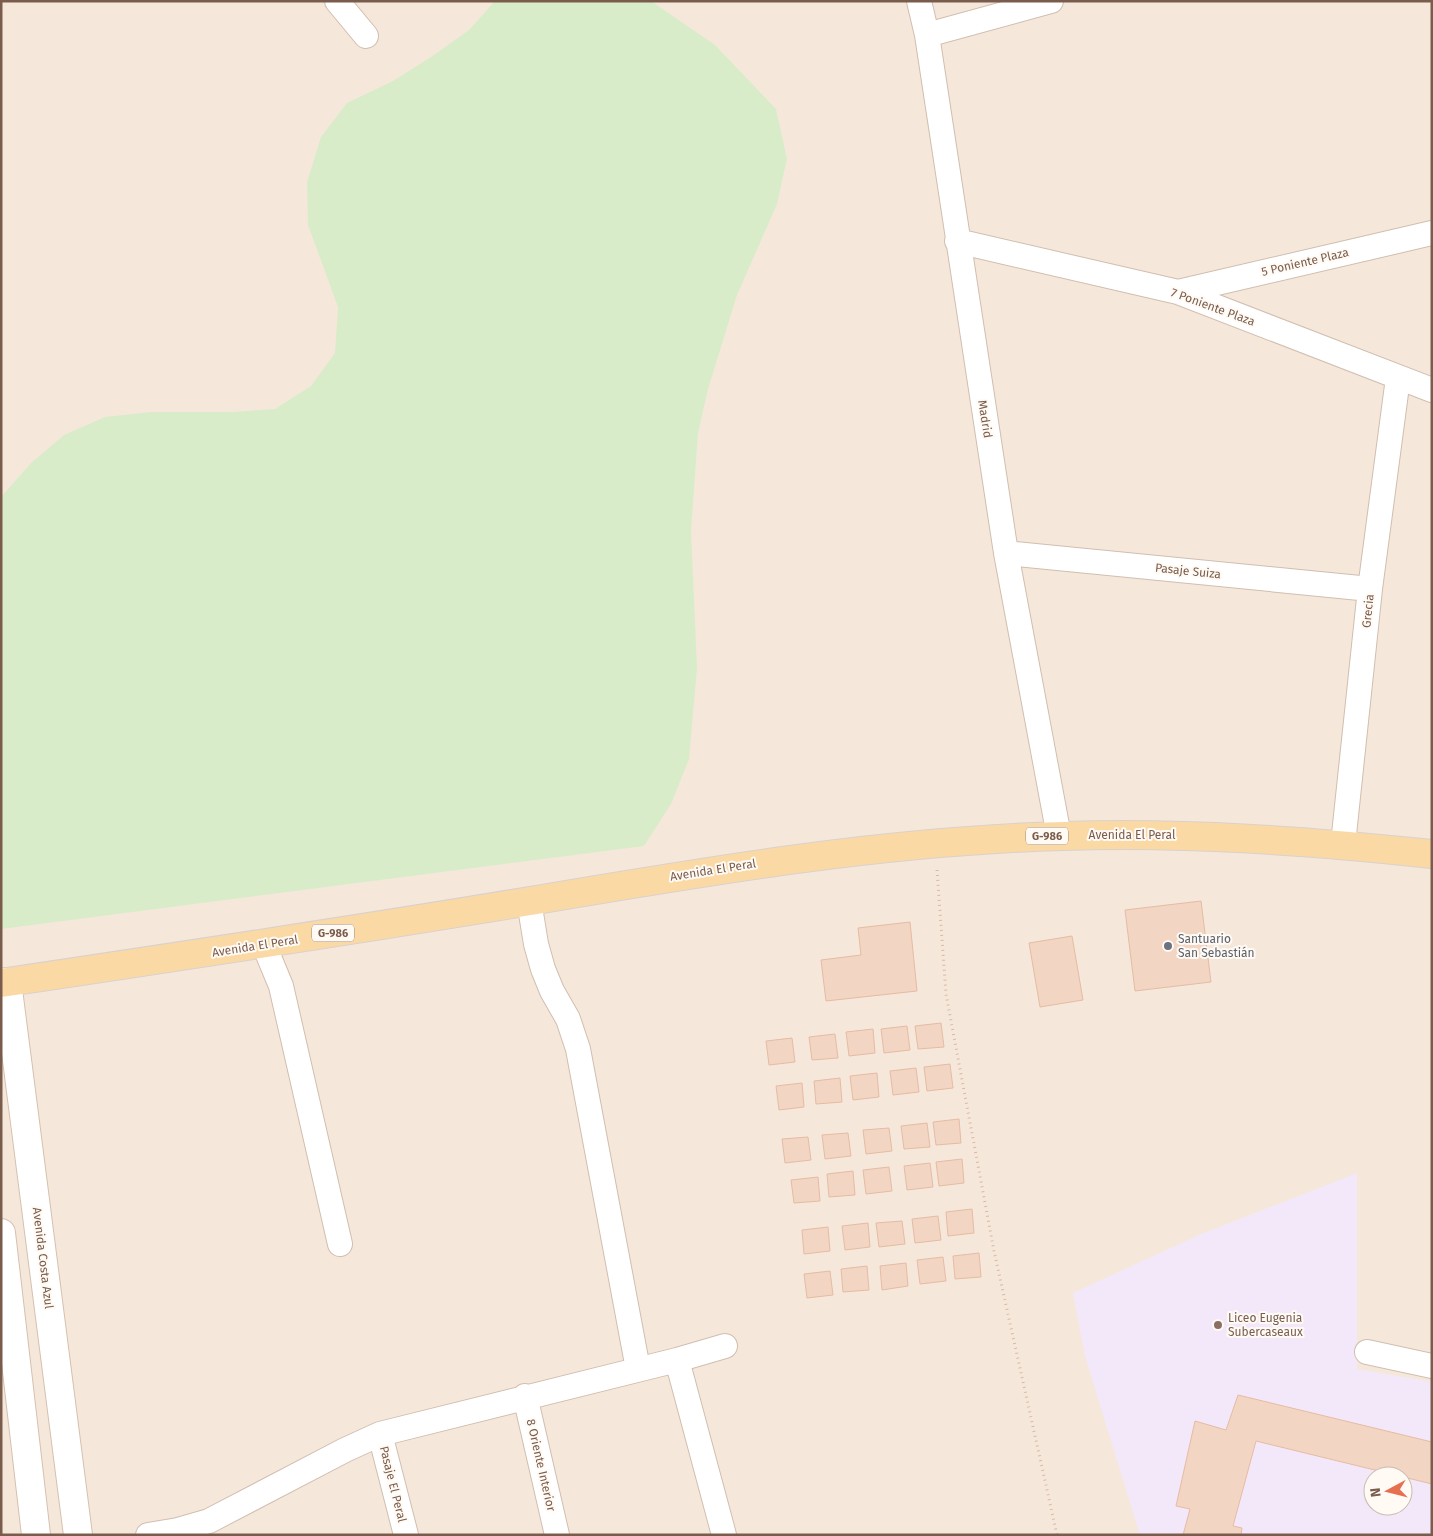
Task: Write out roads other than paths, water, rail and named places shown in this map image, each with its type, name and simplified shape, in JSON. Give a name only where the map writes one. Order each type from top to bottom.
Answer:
[{"type":"main road","name":"Avenida El Peral","points":[[4,982],[264,945],[759,863],[847,852],[936,844],[1059,836],[1145,834],[1239,836],[1343,844],[1432,854]]},
{"type":"street","points":[[338,1],[366,36]]},
{"type":"street","name":"Madrid","points":[[919,1],[927,35],[1006,553],[1059,836]]},
{"type":"street","points":[[927,35],[1051,1]]},
{"type":"street","name":"5 Poniente Plaza","points":[[1178,292],[1432,233]]},
{"type":"street","name":"7 Poniente Plaza","points":[[957,241],[1178,292],[1432,390]]},
{"type":"street","name":"Grecia","points":[[1343,844],[1370,589],[1398,378]]},
{"type":"street","name":"Pasaje Suiza","points":[[1006,553],[1370,589]]},
{"type":"street","points":[[529,901],[536,944],[543,969],[552,991],[568,1019],[578,1048],[638,1369]]},
{"type":"street","points":[[264,945],[281,986],[340,1244]]},
{"type":"street","name":"Avenida Costa Azul","points":[[4,982],[78,1535]]},
{"type":"street","points":[[1,1233],[36,1535]]},
{"type":"street","points":[[148,1535],[178,1530],[210,1521],[345,1450],[380,1434],[525,1396],[678,1360],[725,1346]]},
{"type":"street","points":[[1367,1352],[1432,1366]]},
{"type":"street","points":[[678,1360],[724,1535]]},
{"type":"street","name":"8 Oriente Interior","points":[[525,1396],[557,1535]]},
{"type":"street","name":"Pasaje El Peral","points":[[380,1434],[406,1535]]},
{"type":"place","name":"Santuario San Sebastián","points":[[1168,946]]},
{"type":"place","name":"Liceo Eugenia Subercaseaux","points":[[1218,1325]]}]
